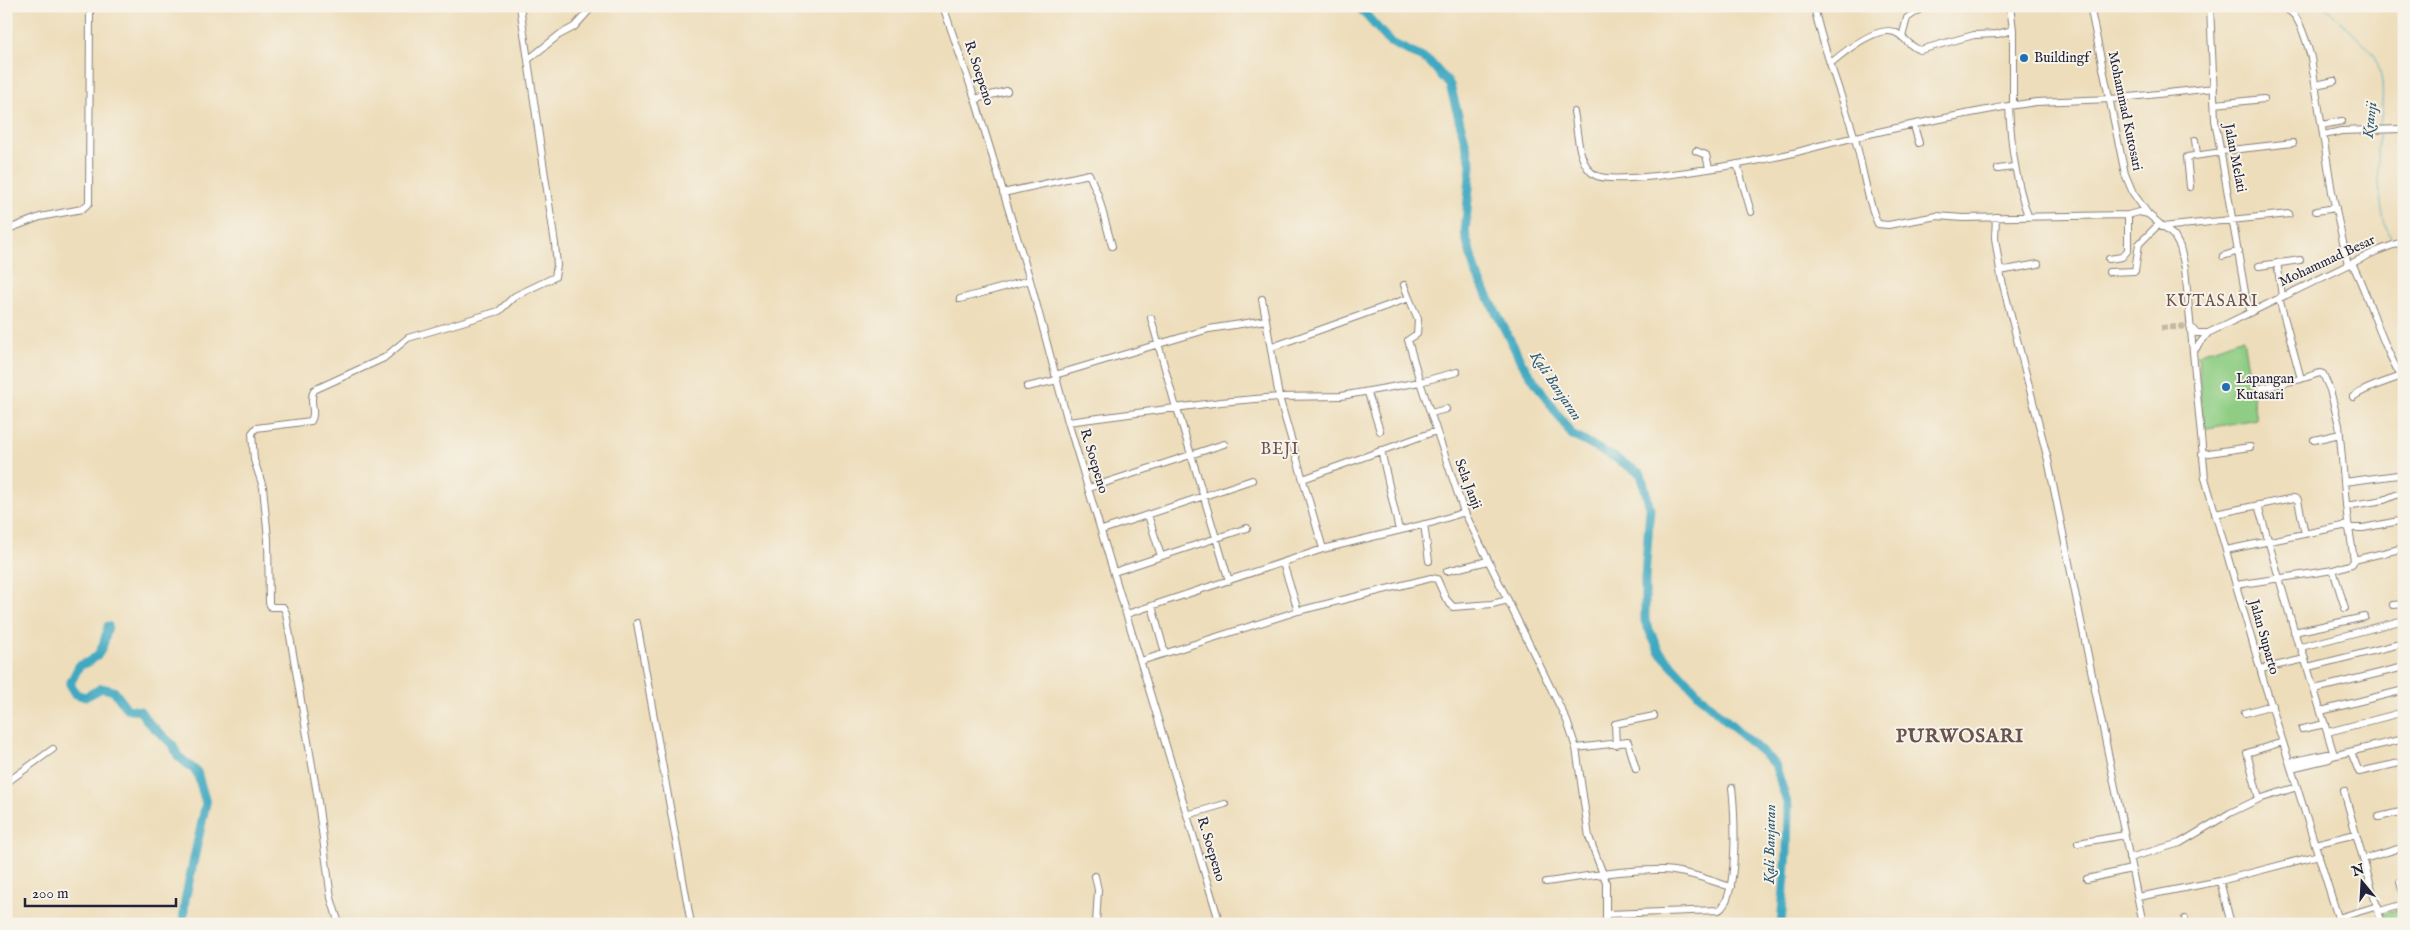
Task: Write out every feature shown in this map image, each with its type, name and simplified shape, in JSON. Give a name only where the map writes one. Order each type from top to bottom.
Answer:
[{"type":"street","points":[[6,230],[40,217],[82,209],[90,203],[90,6]]},
{"type":"street","points":[[339,924],[332,898],[317,794],[286,613],[283,607],[271,608],[269,602],[268,539],[263,487],[254,460],[252,433],[256,428],[311,422],[314,418],[311,396],[314,390],[384,358],[408,338],[499,310],[515,296],[555,278],[557,265],[555,244],[520,6]]},
{"type":"street","points":[[529,59],[558,35],[574,27],[593,6]]},
{"type":"street","name":"R. Soepeno","points":[[943,6],[975,99],[1030,280],[1068,422],[1220,924]]},
{"type":"street","points":[[1814,6],[1819,35],[1831,63],[1855,139],[1875,216],[1880,226],[1937,216],[2128,215],[2139,212],[2148,214]]},
{"type":"street","points":[[2010,6],[2013,30],[2011,105],[2014,167],[2028,216]]},
{"type":"street","name":"Mohammad Kutosari","points":[[2090,6],[2111,99],[2125,174],[2132,192],[2148,214],[2174,236],[2180,247],[2185,268],[2193,352]]},
{"type":"street","name":"Jalan Melati","points":[[2210,6],[2215,120],[2251,312]]},
{"type":"street","points":[[2285,6],[2287,11],[2293,13],[2306,39],[2316,85],[2336,208],[2350,264],[2402,378],[2372,386],[2353,397]]},
{"type":"street","points":[[1902,37],[1907,18],[1919,10]]},
{"type":"street","points":[[1831,63],[1850,47],[1880,32],[1894,32],[1920,50],[1974,36],[1997,34],[2013,30]]},
{"type":"street","points":[[2316,85],[2334,81]]},
{"type":"street","points":[[1574,112],[1586,166],[1593,174],[1601,178],[1641,177],[1737,164],[2011,105],[2044,101],[2111,99],[2214,88]]},
{"type":"street","points":[[975,99],[1007,91]]},
{"type":"street","points":[[2215,104],[2264,99]]},
{"type":"street","points":[[2322,125],[2342,121]]},
{"type":"street","points":[[1914,126],[1918,143]]},
{"type":"street","points":[[2324,135],[2349,130],[2400,129]]},
{"type":"street","points":[[2195,140],[2197,154]]},
{"type":"street","points":[[2190,187],[2186,158],[2197,154],[2293,143]]},
{"type":"street","points":[[1696,151],[1706,155],[1709,168]]},
{"type":"street","points":[[1737,164],[1751,212]]},
{"type":"street","points":[[1998,169],[2014,167]]},
{"type":"street","points":[[1003,194],[1089,174],[1112,246]]},
{"type":"street","points":[[2316,211],[2336,208]]},
{"type":"street","points":[[2109,272],[2135,271],[2139,244],[2161,226],[2288,214]]},
{"type":"street","points":[[2109,259],[2119,258],[2128,250],[2128,215]]},
{"type":"street","points":[[1996,216],[1995,238],[2000,271],[2048,460],[2143,924]]},
{"type":"street","name":"Mohammad Besar","points":[[2208,333],[2350,264],[2401,242]]},
{"type":"street","points":[[2223,256],[2239,251]]},
{"type":"street","points":[[2259,266],[2300,260]]},
{"type":"street","points":[[2277,262],[2281,297],[2301,379]]},
{"type":"street","points":[[2000,271],[2038,264]]},
{"type":"street","points":[[960,299],[1030,280]]},
{"type":"street","points":[[1272,347],[1409,298],[1404,285]]},
{"type":"street","name":"Sela Janji","points":[[1409,298],[1418,324],[1417,334],[1408,340],[1436,431],[1465,512],[1560,702],[1576,748],[1586,825],[1604,874],[1606,924]]},
{"type":"street","points":[[1262,299],[1272,347],[1279,396],[1323,549]]},
{"type":"street","points":[[1150,318],[1229,581]]},
{"type":"street","points":[[1027,387],[1209,329],[1266,320]]},
{"type":"street","points":[[2190,326],[2196,333],[2208,333]]},
{"type":"street","points":[[2193,352],[2208,333]]},
{"type":"street","name":"Jalan Suparto","points":[[2193,352],[2205,478],[2283,742],[2339,921]]},
{"type":"street","points":[[1068,422],[1279,396],[1341,396],[1368,393],[1457,372]]},
{"type":"street","points":[[2261,388],[2320,373],[2323,374],[2336,408],[2348,526],[2354,560]]},
{"type":"street","points":[[1368,393],[1380,431]]},
{"type":"street","points":[[1431,413],[1446,409]]},
{"type":"street","points":[[1302,479],[1436,431]]},
{"type":"street","points":[[2314,440],[2340,434]]},
{"type":"street","points":[[1089,488],[1224,444]]},
{"type":"street","points":[[2202,454],[2250,447]]},
{"type":"street","points":[[1381,450],[1399,530]]},
{"type":"street","points":[[2344,482],[2398,475]]},
{"type":"street","points":[[1102,530],[1252,480]]},
{"type":"street","points":[[2346,506],[2384,500],[2403,492]]},
{"type":"street","points":[[2215,514],[2296,499],[2305,534]]},
{"type":"street","points":[[2258,505],[2294,632],[2315,689],[2333,755]]},
{"type":"street","points":[[1127,614],[1323,549],[1465,512]]},
{"type":"street","points":[[1148,515],[1161,556]]},
{"type":"street","points":[[2226,550],[2348,526],[2363,528],[2404,520]]},
{"type":"street","points":[[1424,524],[1429,561]]},
{"type":"street","points":[[1114,572],[1247,528]]},
{"type":"street","points":[[2236,585],[2333,570],[2352,564],[2354,560],[2404,548]]},
{"type":"street","points":[[1447,571],[1488,561]]},
{"type":"street","points":[[1283,563],[1298,611]]},
{"type":"street","points":[[2333,570],[2345,608]]},
{"type":"street","points":[[1141,660],[1298,611],[1431,578],[1436,580],[1446,600],[1453,607],[1492,604],[1508,600]]},
{"type":"street","points":[[2393,605],[2404,604]]},
{"type":"street","points":[[1152,606],[1165,653]]},
{"type":"street","points":[[2294,632],[2365,617]]},
{"type":"street","points":[[2301,647],[2404,620]]},
{"type":"street","points":[[637,623],[691,924]]},
{"type":"street","points":[[2308,667],[2404,643]]},
{"type":"street","points":[[2261,669],[2305,659]]},
{"type":"street","points":[[2315,689],[2404,667]]},
{"type":"street","points":[[2321,711],[2404,690]]},
{"type":"street","points":[[2244,713],[2272,705]]},
{"type":"street","points":[[2328,732],[2404,712]]},
{"type":"street","points":[[1616,745],[1616,724],[1654,716]]},
{"type":"street","points":[[2302,729],[2325,724]]},
{"type":"street","points":[[2291,765],[2328,754],[2351,752],[2404,739]]},
{"type":"street","points":[[1576,748],[1616,745],[1628,742],[1636,769]]},
{"type":"street","points":[[2259,799],[2247,752],[2283,742]]},
{"type":"street","points":[[6,783],[53,749]]},
{"type":"street","points":[[2351,752],[2359,772],[2404,762]]},
{"type":"street","points":[[2129,858],[2187,840],[2230,813],[2259,799],[2298,787]]},
{"type":"street","points":[[1607,914],[1719,910],[1724,904],[1731,887],[1736,846],[1732,788]]},
{"type":"street","points":[[2344,791],[2382,924]]},
{"type":"street","points":[[1187,815],[1225,804]]},
{"type":"street","points":[[2379,817],[2404,811]]},
{"type":"street","points":[[2315,844],[2356,834]]},
{"type":"street","points":[[2078,843],[2125,835]]},
{"type":"street","points":[[2364,859],[2404,847]]},
{"type":"street","points":[[2138,897],[2220,881],[2319,855]]},
{"type":"street","points":[[2087,878],[2132,869]]},
{"type":"street","points":[[1546,882],[1604,874],[1663,870],[1695,876],[1731,887]]},
{"type":"street","points":[[1095,876],[1098,888],[1096,924]]},
{"type":"street","points":[[2404,878],[2400,882],[2404,896]]},
{"type":"street","points":[[2220,881],[2231,924]]},
{"type":"street","points":[[2339,921],[2404,904]]},
{"type":"green space","name":"Lapangan Kutasari","points":[[2243,338],[2256,419],[2203,429],[2198,354]]},
{"type":"green space","points":[[2404,908],[2404,924],[2384,924],[2381,914]]},
{"type":"waterway","name":"Kali Banjaran","points":[[1358,6],[1390,42],[1429,61],[1450,85],[1471,164],[1465,233],[1475,271],[1522,363],[1572,435],[1614,457],[1641,474],[1650,508],[1645,577],[1645,621],[1659,651],[1706,702],[1775,764],[1788,806],[1787,852],[1781,924]]},
{"type":"waterway","name":"Kranji","points":[[2324,6],[2355,34],[2374,57],[2382,84],[2380,127]]},
{"type":"waterway","name":"Kranji","points":[[2379,133],[2378,173],[2381,205],[2392,242]]},
{"type":"waterway","name":"Kranji","points":[[2397,247],[2404,252]]},
{"type":"waterway","points":[[108,626],[103,646],[97,656],[79,666],[70,684],[76,694],[85,697],[102,688],[114,691],[127,709],[140,711],[149,723],[173,745],[178,756],[197,772],[206,803],[185,900],[183,924]]},
{"type":"tunnel","points":[[2161,328],[2190,326]]},
{"type":"place","name":"Buildingf","points":[[2024,58]]},
{"type":"place","name":"Lapangan Kutasari","points":[[2226,387]]},
{"type":"district","name":"KUTASARI","points":[[2212,302]]},
{"type":"district","name":"BEJI","points":[[1280,450]]},
{"type":"district","name":"PURWOSARI","points":[[1960,737]]}]
